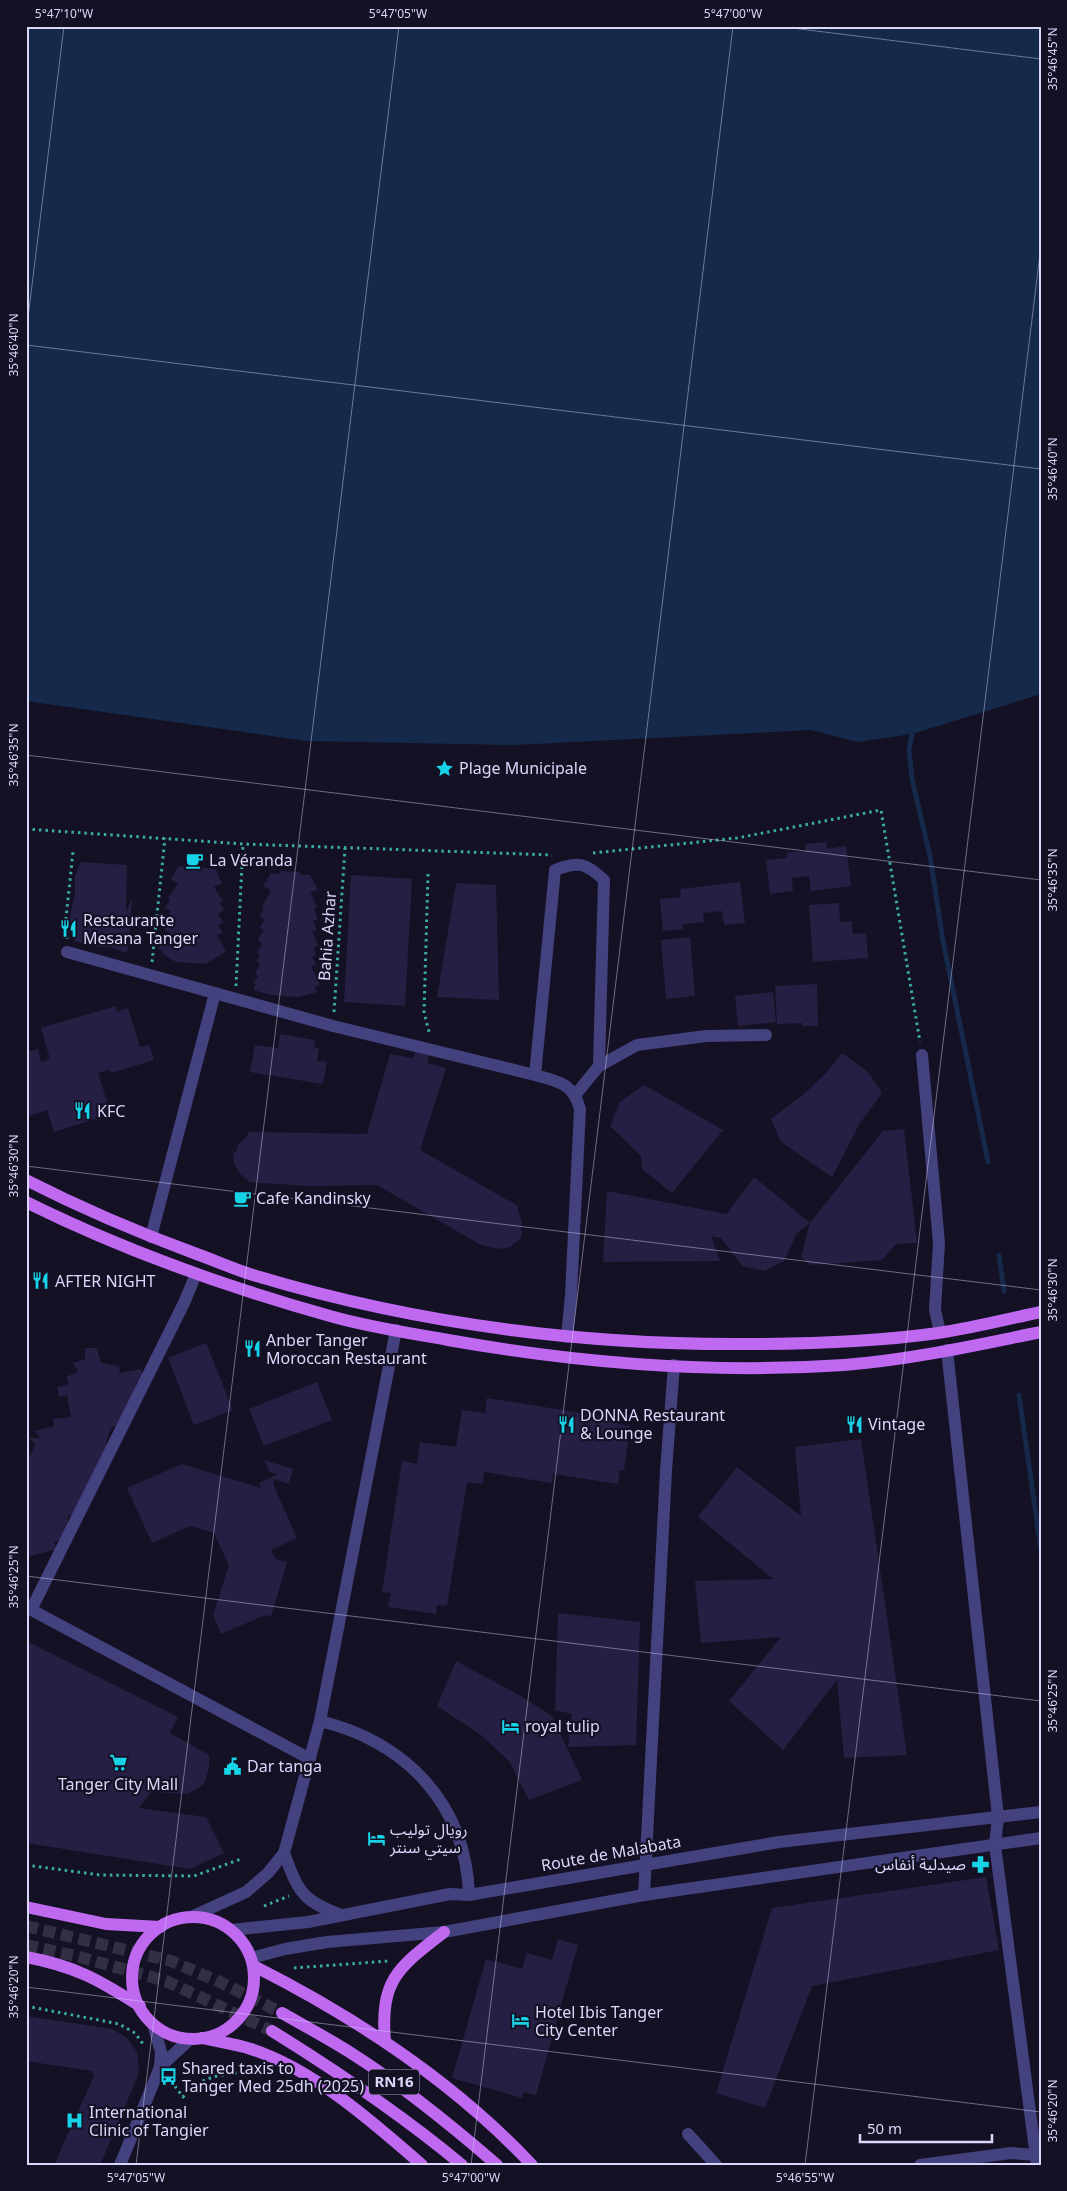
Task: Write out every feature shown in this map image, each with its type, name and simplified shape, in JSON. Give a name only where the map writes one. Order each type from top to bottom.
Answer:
[{"type":"main road","points":[[26,1180],[68,1201],[152,1237],[250,1274],[329,1296],[409,1313],[567,1337],[665,1344],[763,1344],[899,1337],[940,1332],[1041,1312]]},
{"type":"main road","points":[[26,1202],[114,1242],[196,1274],[330,1316],[396,1330],[566,1358],[717,1367],[845,1364],[899,1358],[1041,1332]]},
{"type":"main road","name":"RN16","points":[[26,1907],[106,1924],[160,1927]]},
{"type":"main road","name":"RN16","points":[[422,2165],[380,2128],[339,2097],[297,2070],[252,2049],[170,2035],[153,2024],[140,2006],[133,1990],[132,1971],[136,1954],[146,1938],[160,1927],[175,1919],[206,1918],[219,1922],[244,1942],[252,1962],[386,2042],[488,2123],[532,2165]]},
{"type":"main road","points":[[386,2042],[383,2016],[387,1995],[395,1976],[408,1960],[444,1932]]},
{"type":"main road","name":"RN16","points":[[26,1957],[58,1964],[82,1972],[97,1979],[140,2006]]},
{"type":"main road","points":[[195,2039],[217,2034],[232,2025],[243,2013],[251,1999],[254,1982],[252,1962]]},
{"type":"main road","name":"RN16","points":[[282,2013],[350,2053],[396,2084],[462,2134],[497,2165]]},
{"type":"main road","name":"RN16","points":[[272,2031],[343,2075],[384,2104],[462,2165]]},
{"type":"street","points":[[535,1075],[555,870],[569,864],[590,866],[604,880],[599,1066]]},
{"type":"street","points":[[67,952],[333,1026],[535,1075],[556,1081],[576,1094],[580,1108],[571,1295],[567,1337]]},
{"type":"street","points":[[152,1237],[215,993]]},
{"type":"street","points":[[576,1094],[599,1066],[637,1046],[706,1036],[766,1035]]},
{"type":"street","points":[[922,1055],[940,1242],[934,1310],[940,1332]]},
{"type":"street","points":[[196,1274],[184,1303],[29,1608],[310,1759]]},
{"type":"street","points":[[191,1917],[246,1892],[268,1873],[284,1853],[320,1721],[396,1330]]},
{"type":"street","points":[[920,2165],[1011,2153],[1036,2160],[995,1845],[998,1817],[946,1350]]},
{"type":"street","points":[[644,1895],[666,1471],[674,1365]]},
{"type":"street","points":[[320,1721],[342,1726],[368,1737],[390,1750],[409,1765],[436,1794],[454,1825],[464,1852],[468,1871],[469,1894]]},
{"type":"street","name":"Route de Malabata","points":[[231,1930],[282,1925],[450,1894],[469,1894],[779,1842],[1041,1812]]},
{"type":"street","points":[[252,1962],[285,1949],[327,1942],[444,1932],[644,1895],[1041,1838]]},
{"type":"street","points":[[284,1853],[292,1876],[301,1892],[315,1904],[341,1915]]},
{"type":"street","points":[[120,2165],[160,2067],[160,2052],[153,2024]]},
{"type":"street","points":[[160,2067],[195,2039]]},
{"type":"street","points":[[688,2134],[716,2165]]},
{"type":"path","points":[[151,975],[165,838]]},
{"type":"path","points":[[236,998],[243,844]]},
{"type":"path","name":"Bahia Azhar","points":[[333,1026],[345,848]]},
{"type":"path","points":[[67,952],[66,918],[73,852]]},
{"type":"path","points":[[428,874],[424,1013],[434,1052]]},
{"type":"path","points":[[26,1865],[100,1875],[194,1876],[241,1859]]},
{"type":"path","points":[[264,1906],[301,1892]]},
{"type":"path","points":[[294,1968],[408,1960]]},
{"type":"path","points":[[26,2006],[119,2024],[135,2034],[145,2047]]},
{"type":"path","points":[[160,2067],[183,2097],[189,2089],[209,2077],[238,2073]]},
{"type":"water","points":[[26,26],[1041,26],[1041,694],[912,734],[857,742],[811,730],[515,745],[306,741],[26,701]]},
{"type":"building","points":[[826,842],[827,849],[846,846],[851,886],[811,891],[809,876],[792,878],[793,891],[770,894],[766,860],[787,858],[787,853],[806,851],[805,844]]},
{"type":"building","points":[[81,862],[127,865],[126,913],[132,898],[129,944],[126,953],[110,947],[89,946],[75,941],[68,924],[75,893],[75,876]]},
{"type":"building","points":[[179,866],[215,869],[222,883],[214,887],[223,901],[219,903],[224,910],[218,914],[223,922],[218,925],[223,933],[217,935],[226,952],[205,964],[176,962],[163,954],[162,950],[158,949],[169,932],[164,929],[168,920],[166,919],[171,911],[165,908],[170,900],[168,898],[178,884],[171,879]]},
{"type":"building","points":[[280,871],[300,872],[300,875],[310,875],[318,890],[310,892],[317,907],[314,908],[318,919],[313,921],[317,930],[312,931],[318,945],[313,948],[316,955],[312,957],[316,964],[311,966],[320,985],[315,987],[317,992],[299,997],[271,995],[253,990],[256,984],[253,983],[258,976],[255,974],[260,964],[257,961],[260,954],[257,953],[262,944],[258,940],[264,930],[260,928],[265,919],[259,917],[271,890],[263,886],[271,873],[280,874]]},
{"type":"building","points":[[351,875],[412,879],[405,1006],[344,1002]]},
{"type":"building","points":[[740,882],[745,923],[724,925],[722,911],[703,913],[704,922],[682,924],[683,929],[663,931],[660,899],[681,897],[680,889]]},
{"type":"building","points":[[456,883],[496,885],[499,1000],[437,997]]},
{"type":"building","points":[[839,903],[840,922],[852,921],[853,934],[866,933],[868,958],[813,962],[809,905]]},
{"type":"building","points":[[690,937],[695,996],[666,999],[661,940]]},
{"type":"building","points":[[817,984],[818,1026],[802,1026],[802,1023],[777,1024],[775,986]]},
{"type":"building","points":[[773,992],[776,1022],[738,1026],[735,996]]},
{"type":"building","points":[[116,1006],[117,1012],[128,1008],[140,1047],[149,1045],[154,1060],[111,1073],[109,1070],[98,1073],[111,1114],[54,1132],[47,1110],[26,1117],[26,1052],[38,1049],[41,1062],[50,1059],[41,1028]]},
{"type":"building","points":[[280,1034],[315,1040],[314,1047],[319,1048],[317,1061],[327,1062],[323,1084],[250,1072],[255,1045],[278,1048]]},
{"type":"building","points":[[415,1052],[429,1055],[427,1063],[446,1068],[420,1150],[518,1206],[522,1221],[521,1231],[523,1232],[520,1239],[510,1247],[499,1249],[481,1245],[377,1185],[308,1186],[250,1182],[240,1174],[234,1163],[233,1151],[236,1152],[239,1143],[247,1137],[248,1132],[367,1134],[390,1054],[413,1058]]},
{"type":"building","points":[[842,1053],[868,1072],[882,1093],[860,1123],[832,1177],[781,1142],[771,1119],[804,1094],[826,1073]]},
{"type":"building","points":[[644,1085],[723,1130],[672,1193],[642,1169],[641,1156],[610,1126],[620,1102]]},
{"type":"building","points":[[904,1129],[917,1243],[896,1244],[882,1260],[811,1265],[801,1257],[810,1223],[883,1131]]},
{"type":"building","points":[[754,1177],[810,1223],[797,1233],[784,1261],[765,1271],[742,1266],[721,1238],[711,1236],[720,1261],[603,1262],[607,1191],[727,1214]]},
{"type":"building","points":[[206,1343],[233,1410],[194,1425],[168,1358]]},
{"type":"building","points":[[85,1348],[97,1348],[101,1363],[119,1366],[120,1373],[141,1369],[143,1377],[136,1383],[138,1392],[127,1422],[111,1428],[106,1442],[112,1456],[96,1487],[96,1493],[85,1501],[85,1512],[68,1516],[68,1535],[54,1543],[57,1549],[26,1557],[26,1459],[30,1457],[35,1444],[29,1438],[40,1438],[35,1431],[54,1426],[53,1419],[71,1417],[67,1395],[59,1397],[57,1387],[69,1384],[66,1377],[78,1372],[73,1363],[85,1359]]},
{"type":"building","points":[[317,1382],[332,1420],[264,1446],[249,1409]]},
{"type":"building","points":[[487,1398],[618,1419],[618,1424],[630,1426],[624,1470],[620,1470],[618,1484],[553,1474],[552,1483],[484,1472],[483,1484],[467,1482],[447,1606],[437,1605],[436,1614],[388,1607],[391,1593],[382,1592],[402,1461],[417,1464],[420,1442],[456,1447],[462,1410],[485,1413]]},
{"type":"building","points":[[861,1439],[907,1755],[844,1758],[837,1680],[783,1750],[729,1701],[781,1637],[701,1643],[695,1581],[773,1579],[698,1517],[737,1467],[801,1516],[795,1447]]},
{"type":"building","points":[[264,1460],[293,1469],[289,1484],[274,1479],[273,1484],[297,1538],[271,1550],[275,1559],[287,1562],[271,1617],[265,1615],[221,1634],[213,1615],[229,1565],[214,1533],[190,1526],[152,1543],[127,1488],[182,1464],[261,1488],[259,1483],[278,1474],[270,1472]]},
{"type":"building","points":[[558,1613],[640,1622],[636,1745],[568,1747],[572,1714],[555,1710]]},
{"type":"building","name":"Tanger City Mall","points":[[26,1641],[178,1717],[170,1733],[209,1755],[209,1768],[204,1784],[188,1794],[151,1792],[139,1808],[206,1817],[224,1853],[190,1869],[26,1843]]},
{"type":"building","name":"royal tulip","points":[[456,1661],[519,1695],[552,1716],[582,1780],[529,1800],[509,1761],[481,1735],[437,1706]]},
{"type":"building","points":[[986,1877],[999,1950],[812,1986],[765,2108],[716,2093],[772,1908]]},
{"type":"building","points":[[558,1939],[578,1945],[536,2095],[524,2092],[522,2098],[452,2078],[486,1959],[522,1969],[527,1953],[552,1960]]},
{"type":"building","points":[[26,2016],[112,2029],[127,2038],[137,2052],[139,2069],[137,2078],[100,2165],[54,2165],[94,2076],[92,2071],[26,2061]]},
{"type":"waterway","points":[[912,734],[909,750],[912,779],[930,856],[943,941],[988,1162]]},
{"type":"waterway","points":[[999,1255],[1004,1291]]},
{"type":"waterway","points":[[1019,1395],[1041,1550]]},
{"type":"tunnel","points":[[26,1926],[171,1961],[220,1982],[282,2013]]},
{"type":"tunnel","points":[[26,1945],[76,1956],[166,1981],[272,2031]]},
{"type":"place","name":"Plage Municipale","points":[[445,768]]},
{"type":"place","name":"La Véranda","points":[[195,860]]},
{"type":"place","name":"Restaurante Mesana Tanger","points":[[69,929]]},
{"type":"place","name":"KFC","points":[[83,1111]]},
{"type":"place","name":"Cafe Kandinsky","points":[[242,1198]]},
{"type":"place","name":"AFTER NIGHT","points":[[41,1281]]},
{"type":"place","name":"Anber Tanger Moroccan Restaurant","points":[[252,1349]]},
{"type":"place","name":"DONNA Restaurant & Lounge","points":[[566,1424]]},
{"type":"place","name":"Vintage","points":[[854,1424]]},
{"type":"place","name":"royal tulip","points":[[511,1726]]},
{"type":"place","name":"Tanger City Mall","points":[[118,1762]]},
{"type":"place","name":"Dar tanga","points":[[233,1766]]},
{"type":"place","name":"رويال توليب سيتي سنتر","points":[[376,1838]]},
{"type":"place","name":"صيدلية أنفاس","points":[[980,1864]]},
{"type":"place","name":"Hotel Ibis Tanger City Center","points":[[521,2021]]},
{"type":"place","name":"Shared taxis to Tanger Med 25dh (2025)","points":[[168,2077]]},
{"type":"place","name":"International Clinic of Tangier","points":[[75,2121]]}]
